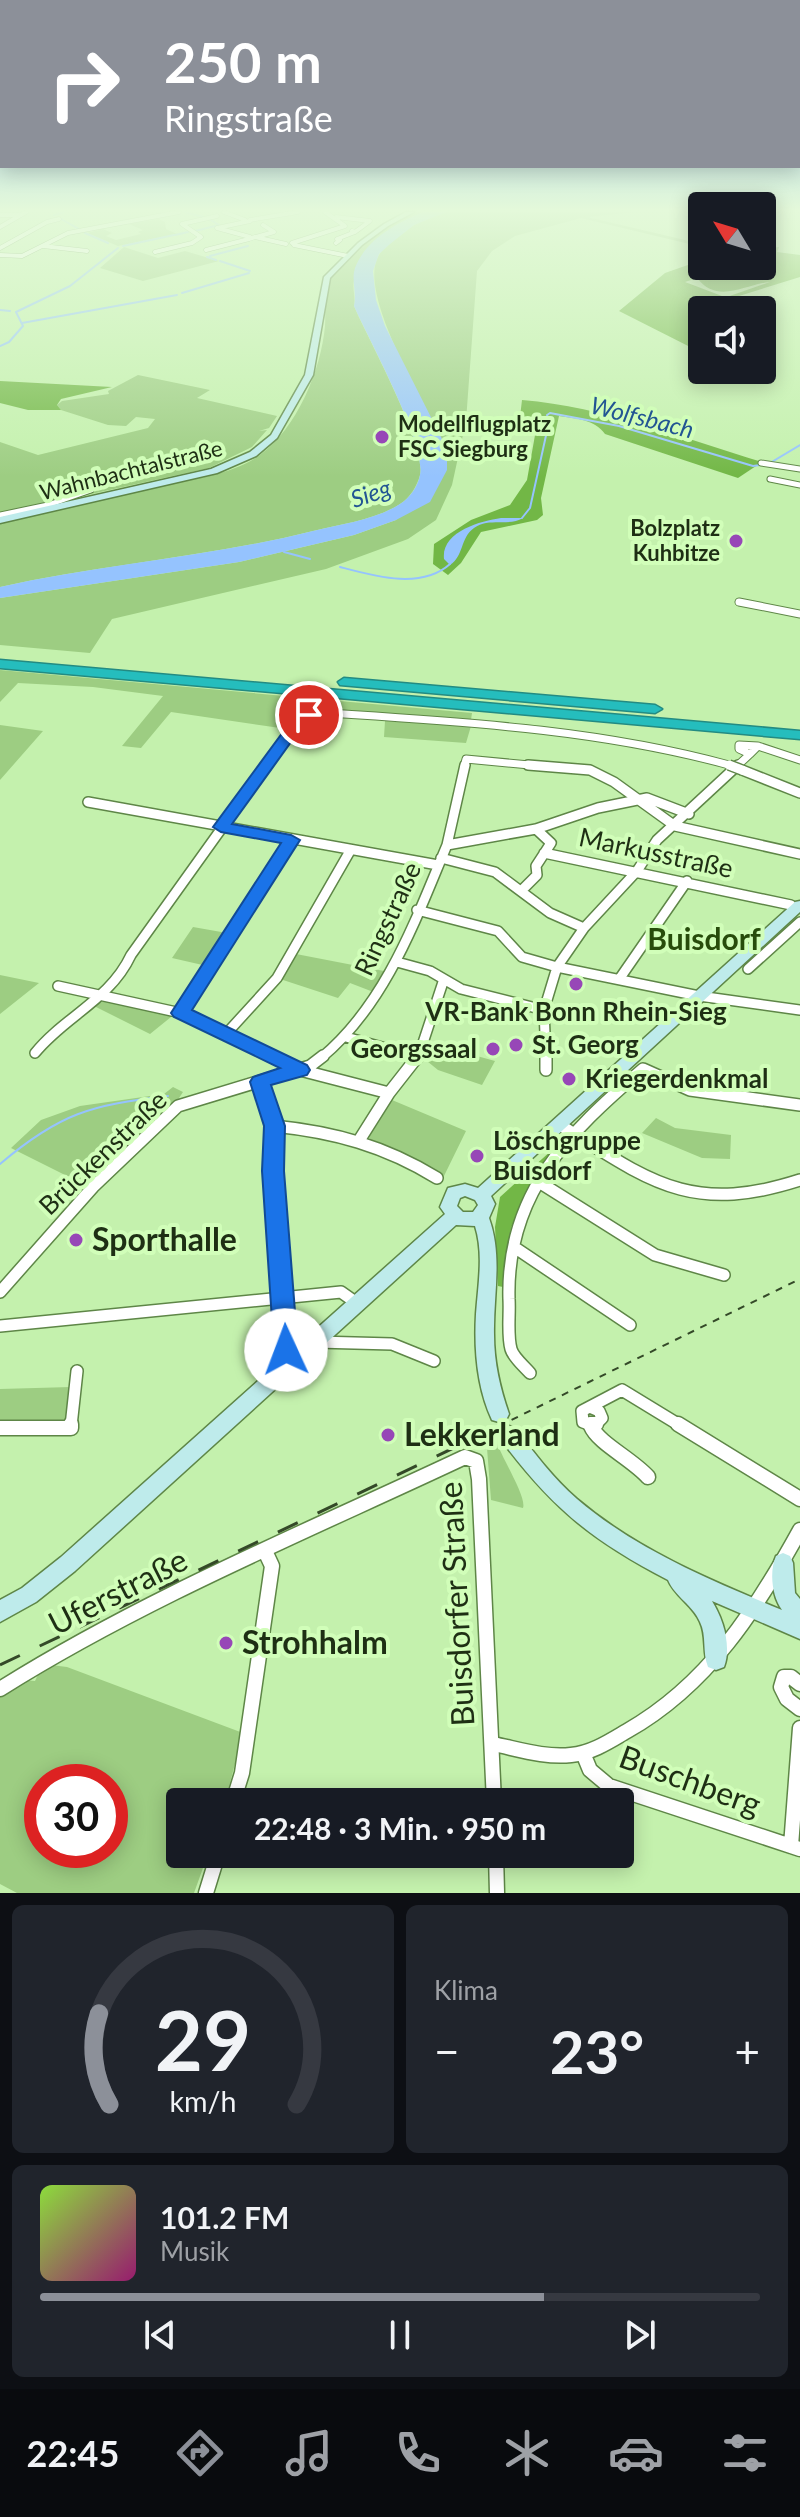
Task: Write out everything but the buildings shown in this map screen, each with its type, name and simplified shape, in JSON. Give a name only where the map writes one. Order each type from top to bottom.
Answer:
[{"type":"highway","points":[[0,654],[479,700],[800,735]]},
{"type":"highway","points":[[0,664],[800,724]]},
{"type":"main road","name":"Wahnbachtalstraße","points":[[0,518],[214,471],[253,454],[274,436],[309,375],[323,300]]},
{"type":"main road","points":[[481,1195],[567,1129],[795,905]]},
{"type":"main road","points":[[480,1217],[470,1220],[454,1216],[448,1207],[454,1193],[465,1190],[481,1195],[487,1204],[480,1217],[487,1249],[484,1346],[488,1377],[499,1414]]},
{"type":"main road","points":[[0,1612],[29,1595],[68,1564],[454,1216]]},
{"type":"main road","points":[[509,1435],[551,1491],[606,1534],[668,1572],[800,1628]]},
{"type":"main road","points":[[783,1563],[785,1596],[800,1616]]},
{"type":"main road","points":[[668,1572],[702,1602],[710,1615],[716,1633],[716,1659]]},
{"type":"street","points":[[763,465],[800,469]]},
{"type":"street","points":[[770,479],[800,485]]},
{"type":"street","points":[[0,518],[91,490]]},
{"type":"street","points":[[739,602],[800,614]]},
{"type":"street","points":[[35,1053],[106,996],[221,827],[299,721],[317,713],[567,731],[729,765],[800,793]]},
{"type":"street","points":[[750,754],[739,749],[739,745],[758,746],[800,760]]},
{"type":"street","points":[[546,1070],[544,1010],[557,967],[584,928],[637,871],[657,840],[689,814],[758,746]]},
{"type":"street","points":[[447,845],[466,759],[590,770],[614,782],[675,826],[800,854]]},
{"type":"street","points":[[638,800],[647,798],[689,814]]},
{"type":"street","name":"Ringstraße","points":[[260,1082],[310,1066],[346,1037],[383,987],[397,962],[447,845],[536,829],[598,808],[638,800]]},
{"type":"street","points":[[88,802],[350,851],[495,872],[550,913],[584,928]]},
{"type":"street","name":"Markusstraße","points":[[536,829],[551,843],[544,853],[795,905]]},
{"type":"street","points":[[181,1013],[291,840]]},
{"type":"street","points":[[226,1034],[277,978],[350,851]]},
{"type":"street","points":[[521,891],[537,875],[536,866],[544,853]]},
{"type":"street","points":[[620,978],[687,881]]},
{"type":"street","points":[[417,910],[498,931],[522,957],[557,967],[699,996],[800,1010]]},
{"type":"street","points":[[748,969],[800,922]]},
{"type":"street","points":[[397,962],[430,971],[461,989],[544,1010]]},
{"type":"street","points":[[360,1139],[389,1093],[418,1057],[444,979]]},
{"type":"street","points":[[58,986],[181,1013],[300,1070],[389,1093]]},
{"type":"street","points":[[346,1037],[418,1057]]},
{"type":"street","points":[[530,1373],[511,1350],[509,1288],[514,1247],[520,1218],[567,1129],[643,1069],[690,1090],[800,1105]]},
{"type":"street","points":[[260,1082],[274,1126],[273,1171],[285,1297],[286,1350],[296,1360]]},
{"type":"street","name":"Brückenstraße","points":[[0,1292],[93,1187],[178,1106],[260,1082]]},
{"type":"street","points":[[274,1126],[319,1130],[360,1139],[402,1155],[437,1178]]},
{"type":"street","points":[[567,1129],[643,1176],[694,1195],[744,1197],[800,1180]]},
{"type":"street","points":[[539,1182],[655,1255],[724,1275]]},
{"type":"street","points":[[514,1247],[630,1325]]},
{"type":"street","points":[[0,1326],[341,1292],[358,1304]]},
{"type":"street","points":[[317,1342],[392,1344],[434,1361]]},
{"type":"street","points":[[0,1428],[71,1428],[77,1371]]},
{"type":"street","points":[[648,1477],[635,1462],[595,1436],[591,1426],[598,1424],[602,1418],[599,1411],[592,1408],[623,1385],[800,1499]]},
{"type":"street","name":"Uferstraße","points":[[0,1689],[51,1657],[443,1464],[465,1457],[476,1461]]},
{"type":"street","name":"Buisdorfer Straße","points":[[476,1461],[494,1788]]},
{"type":"street","name":"Buisdorfer Straße","points":[[493,1744],[551,1755],[583,1753],[657,1715],[680,1697],[716,1659],[754,1609],[800,1530]]},
{"type":"street","points":[[237,1788],[272,1566],[265,1551]]},
{"type":"street","points":[[800,1684],[791,1677],[784,1677],[781,1681],[781,1690],[788,1701],[800,1709]]},
{"type":"street","name":"Buschberg","points":[[583,1753],[590,1770],[609,1786],[796,1848],[800,1728]]},
{"type":"street","points":[[206,1893],[214,1868]]},
{"type":"street","points":[[496,1868],[497,1893]]},
{"type":"green space","points":[[326,300],[355,300],[354,306],[406,417],[420,460],[419,479],[404,501],[369,518],[274,540],[0,587],[0,522],[200,478],[250,462],[260,455],[285,430],[305,397],[318,361],[325,326]]},
{"type":"green space","points":[[379,300],[475,300],[466,421],[452,485],[436,520],[408,539],[326,569],[112,619],[90,653],[0,645],[0,598],[239,562],[354,535],[396,520],[447,449],[397,352]]},
{"type":"green space","points":[[632,300],[688,300],[688,346],[619,311]]},
{"type":"green space","points":[[138,375],[210,390],[197,398],[277,416],[269,428],[259,431],[267,430],[252,447],[209,468],[73,498],[68,494],[43,504],[0,513],[0,442],[38,455],[148,428],[155,419],[136,417],[126,426],[108,425],[61,410],[57,405],[62,401],[109,394],[108,391]]},
{"type":"green space","points":[[0,381],[112,387],[61,399],[57,405],[61,410],[28,410],[0,403]]},
{"type":"green space","points":[[522,400],[614,416],[762,462],[738,478],[605,434],[585,420],[559,416],[541,498],[543,515],[537,520],[481,532],[461,563],[448,575],[433,564],[434,544],[471,520],[510,505],[527,480],[537,424],[520,417]]},
{"type":"green space","points":[[0,670],[472,713],[471,720],[303,707],[287,729],[171,712],[141,748],[122,746],[163,696],[93,687],[18,683],[0,702]]},
{"type":"green space","points":[[385,721],[471,726],[466,743],[384,737]]},
{"type":"green space","points":[[0,725],[43,731],[0,780]]},
{"type":"green space","points":[[193,927],[227,933],[207,966],[172,958]]},
{"type":"green space","points":[[296,954],[389,972],[376,993],[350,983],[338,998],[280,979]]},
{"type":"green space","points":[[0,975],[39,983],[0,1014]]},
{"type":"green space","points":[[106,1000],[170,1014],[171,1017],[150,1034],[94,1006]]},
{"type":"green space","points":[[426,1042],[495,1061],[482,1085],[438,1070],[422,1057]]},
{"type":"green space","points":[[173,1087],[183,1092],[173,1107],[85,1185],[11,1148],[41,1120],[80,1106],[164,1094]]},
{"type":"green space","points":[[392,1100],[466,1131],[443,1178],[403,1153],[370,1140]]},
{"type":"green space","points":[[656,1118],[675,1128],[731,1135],[730,1159],[702,1158],[642,1133]]},
{"type":"green space","points":[[563,1140],[534,1179],[511,1228],[503,1287],[498,1286],[495,1227],[500,1197]]},
{"type":"green space","points":[[71,1387],[66,1423],[0,1424],[0,1389]]},
{"type":"green space","points":[[496,1440],[521,1495],[523,1508],[491,1500],[487,1448]]},
{"type":"green space","points":[[43,1664],[67,1667],[243,1733],[229,1788],[166,1788],[166,1868],[203,1868],[194,1893],[17,1893],[0,1884],[0,1696],[23,1680],[35,1681]]},
{"type":"water","points":[[355,300],[376,300],[385,326],[447,449],[447,470],[430,502],[396,520],[354,535],[239,562],[0,598],[0,587],[274,540],[369,518],[400,504],[413,491],[419,479],[420,460],[406,417],[354,306]]},
{"type":"water","points":[[501,518],[523,518],[474,528],[466,537],[458,557],[450,565],[444,559],[445,550],[455,535],[473,525]]},
{"type":"waterway","points":[[0,346],[9,342],[23,326],[16,312],[40,300]]},
{"type":"waterway","points":[[22,323],[147,300]]},
{"type":"waterway","points":[[0,310],[10,311]]},
{"type":"waterway","name":"Wolfsbach","points":[[522,518],[530,508],[549,422],[547,415],[550,413],[619,426],[753,466],[760,465]]},
{"type":"waterway","name":"Wolfsbach","points":[[770,463],[800,445]]},
{"type":"waterway","name":"Wolfsbach","points":[[284,552],[310,559]]},
{"type":"waterway","name":"Wolfsbach","points":[[340,567],[382,577],[411,579],[425,577],[450,564]]},
{"type":"waterway","points":[[0,1164],[41,1133],[78,1114],[118,1103],[168,1096]]},
{"type":"railway","points":[[499,1426],[800,1279]]},
{"type":"railway","points":[[0,1665],[504,1424]]},
{"type":"place","name":"Modellflugplatz FSC Siegburg","points":[[382,437]]},
{"type":"place","name":"Bolzplatz Kuhbitze","points":[[736,541]]},
{"type":"place","name":"VR-Bank Bonn Rhein-Sieg","points":[[576,984]]},
{"type":"place","name":"St. Georg","points":[[516,1045]]},
{"type":"place","name":"Georgssaal","points":[[493,1049]]},
{"type":"place","name":"Kriegerdenkmal","points":[[569,1079]]},
{"type":"place","name":"Löschgruppe Buisdorf","points":[[477,1156]]},
{"type":"place","name":"Sporthalle","points":[[76,1240]]},
{"type":"place","name":"Lekkerland","points":[[388,1435]]},
{"type":"place","name":"Strohhalm","points":[[226,1643]]},
{"type":"district","name":"Buisdorf","points":[[704,940]]},
{"type":"route","points":[[286,1350],[285,1297],[273,1171],[274,1126],[260,1082],[300,1070],[181,1013],[291,840],[221,827],[289,733],[309,715]]},
{"type":"water label","name":"Sieg","points":[[371,494]]}]
